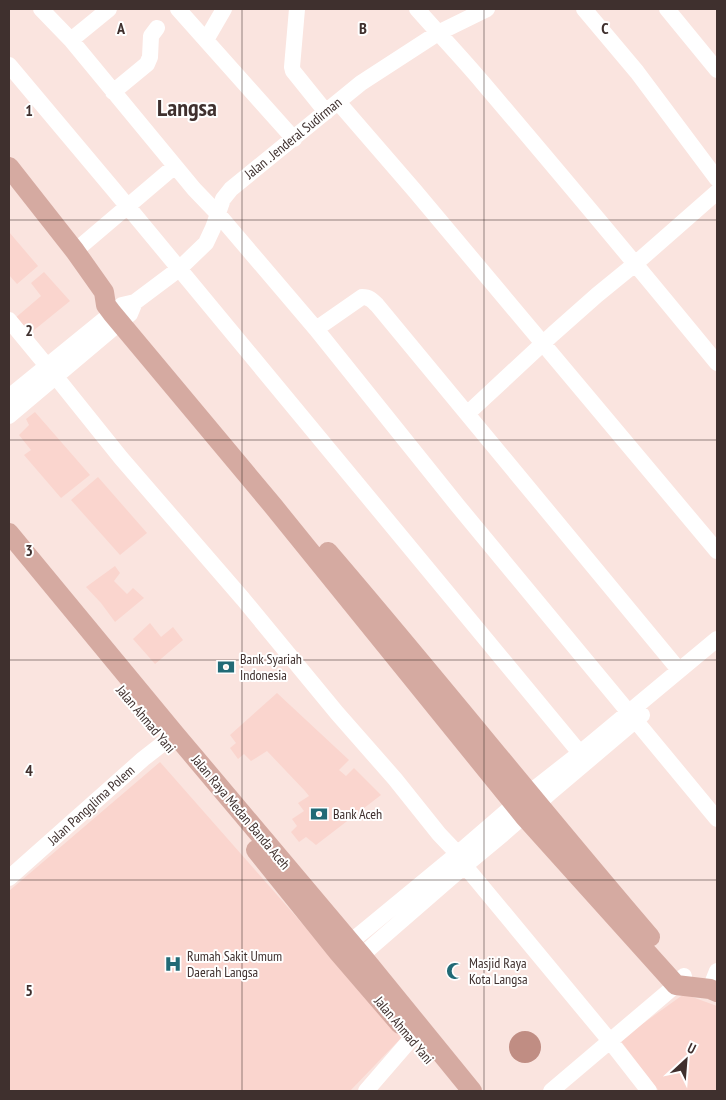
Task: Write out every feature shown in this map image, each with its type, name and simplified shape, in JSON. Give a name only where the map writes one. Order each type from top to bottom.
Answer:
[{"type":"main road","points":[[9,166],[75,251],[104,292],[115,297],[124,311],[172,367],[318,551],[472,724],[526,805],[680,981],[711,990]]},
{"type":"main road","points":[[9,533],[170,738]]},
{"type":"main road","name":"Jalan Ahmad Yani","points":[[9,553],[170,738],[248,841],[350,954],[411,1039],[456,1091]]},
{"type":"main road","points":[[350,954],[472,1091]]},
{"type":"street","points":[[41,9],[71,40],[194,189],[218,214],[316,329],[458,506],[717,819]]},
{"type":"street","points":[[71,40],[109,9]]},
{"type":"street","points":[[178,9],[294,139]]},
{"type":"street","points":[[206,40],[224,9]]},
{"type":"street","points":[[298,9],[293,71],[332,107],[543,343],[717,551]]},
{"type":"street","points":[[417,9],[475,73],[717,363]]},
{"type":"street","name":"Jalan . Jenderal Sudirman","points":[[52,372],[124,311],[180,269],[206,243],[223,199],[231,189],[361,82],[438,33],[464,14],[487,9]]},
{"type":"street","points":[[584,9],[637,72],[717,179]]},
{"type":"street","points":[[667,9],[717,70]]},
{"type":"street","points":[[113,92],[147,64],[150,57],[150,39],[157,28]]},
{"type":"street","points":[[9,65],[580,753]]},
{"type":"street","points":[[75,251],[175,166]]},
{"type":"street","points":[[468,413],[597,295],[717,192]]},
{"type":"street","points":[[316,329],[362,297],[371,299],[468,413],[679,670]]},
{"type":"street","points":[[9,320],[120,458],[243,599],[337,714],[395,779],[649,1091]]},
{"type":"street","points":[[9,397],[52,372]]},
{"type":"street","points":[[9,416],[52,372]]},
{"type":"street","points":[[350,954],[632,716],[679,670],[717,639]]},
{"type":"street","points":[[526,805],[580,753],[717,653]]},
{"type":"street","name":"Jalan Pangglima Polem","points":[[9,878],[143,759],[170,738]]},
{"type":"street","points":[[711,990],[717,971]]},
{"type":"street","points":[[551,1091],[680,981]]},
{"type":"street","points":[[366,1091],[411,1039]]},
{"type":"shaded area","points":[[9,232],[38,266],[17,284],[9,275]]},
{"type":"shaded area","points":[[44,272],[70,301],[28,335],[14,319],[41,296],[31,283]]},
{"type":"shaded area","points":[[35,412],[90,475],[61,498],[24,455],[31,450],[19,435],[29,425],[26,419]]},
{"type":"shaded area","points":[[98,477],[147,533],[120,555],[71,500]]},
{"type":"shaded area","points":[[115,566],[120,573],[114,581],[127,594],[133,588],[144,598],[115,622],[86,587]]},
{"type":"shaded area","points":[[150,623],[161,637],[173,627],[183,640],[155,664],[133,639]]},
{"type":"shaded area","points":[[277,693],[349,760],[339,770],[346,776],[354,768],[381,795],[316,845],[306,837],[299,842],[291,832],[297,826],[292,819],[304,811],[298,803],[309,796],[305,791],[267,751],[251,761],[244,754],[238,759],[230,748],[236,743],[230,735]]},
{"type":"shaded area","name":"Rumah Sakit Umum Daerah Langsa","points":[[160,762],[402,1037],[350,1091],[9,1091],[9,891]]},
{"type":"shaded area","points":[[684,994],[717,1006],[717,1091],[659,1091],[620,1040]]},
{"type":"shaded area","points":[[525,1031],[531,1032],[536,1036],[540,1041],[540,1053],[536,1058],[531,1062],[525,1063],[519,1062],[514,1058],[510,1053],[509,1047],[510,1041],[514,1036],[519,1032]]},
{"type":"place","name":"Bank Syariah Indonesia","points":[[226,667]]},
{"type":"place","name":"Bank Aceh","points":[[319,814]]},
{"type":"place","name":"Rumah Sakit Umum Daerah Langsa","points":[[173,964]]},
{"type":"place","name":"Masjid Raya Kota Langsa","points":[[455,971]]},
{"type":"district","name":"Langsa","points":[[187,107]]}]
